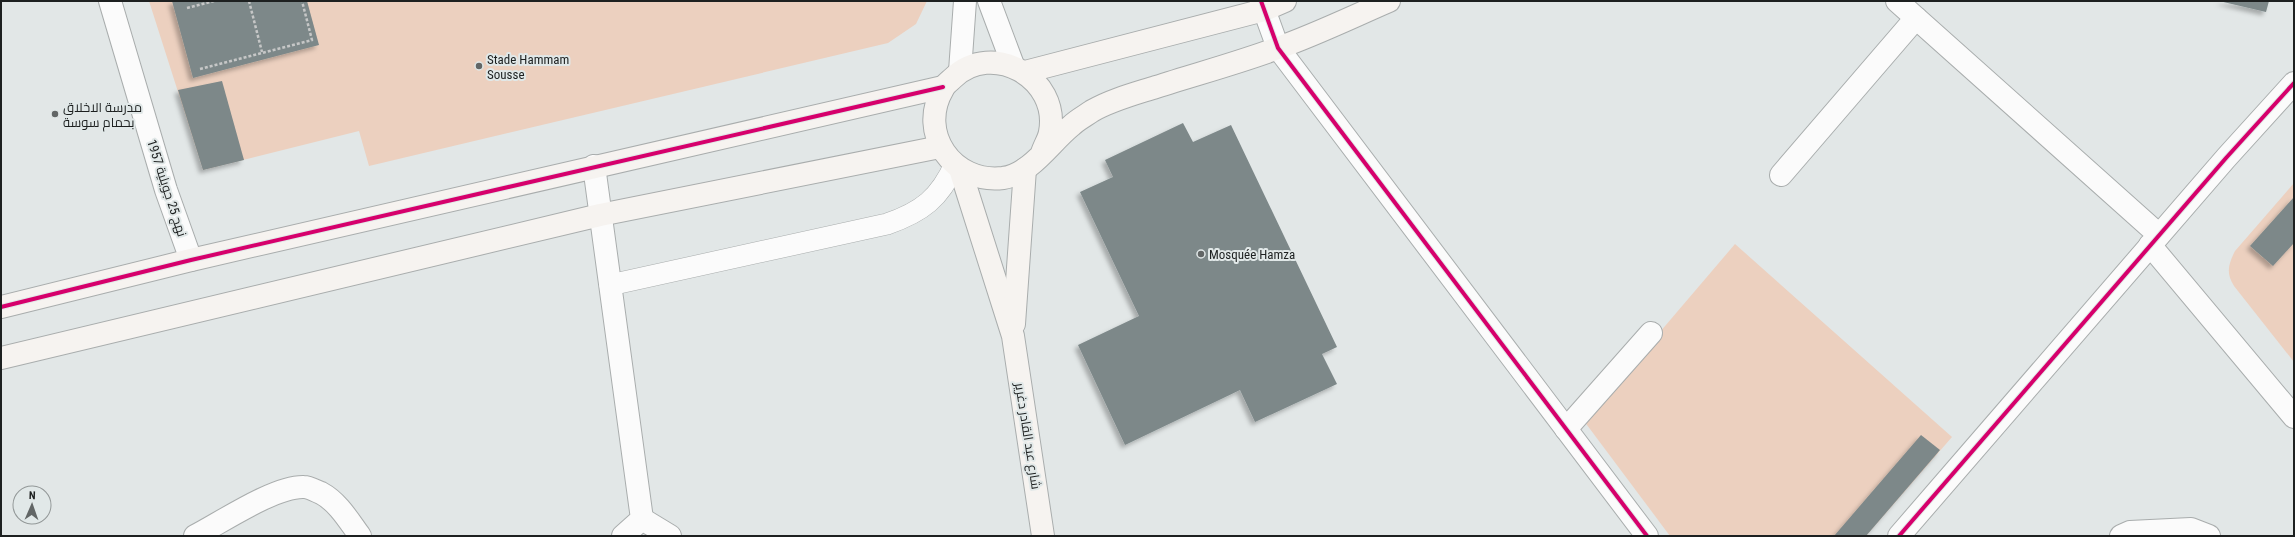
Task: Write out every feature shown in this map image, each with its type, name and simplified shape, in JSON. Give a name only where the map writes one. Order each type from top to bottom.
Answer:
[{"type":"street","name":"نهج 25 جويلية 1957","points":[[110,1],[166,190],[192,260]]},
{"type":"street","points":[[960,71],[965,1]]},
{"type":"street","points":[[988,1],[1019,69]]},
{"type":"street","points":[[1019,69],[1285,1]]},
{"type":"street","points":[[1042,153],[1050,132],[1050,108],[1041,88],[1019,69],[995,62],[983,63],[960,71],[943,87],[935,106],[934,128],[940,147],[957,166],[981,178],[1004,178],[1025,169],[1072,125],[1094,110],[1278,48],[1388,1]]},
{"type":"street","points":[[1897,1],[2155,240],[2294,417]]},
{"type":"street","points":[[1263,6],[1278,48],[1646,536]]},
{"type":"street","points":[[1781,175],[1916,18]]},
{"type":"street","points":[[1899,536],[2226,158],[2294,83]]},
{"type":"street","points":[[1,307],[192,260],[594,166],[943,87]]},
{"type":"street","points":[[1,358],[600,215],[940,147]]},
{"type":"street","points":[[594,166],[642,519]]},
{"type":"street","name":"شارع عبد القادر دغرير","points":[[957,166],[1013,336],[1043,536]]},
{"type":"street","name":"شارع عبد القادر دغرير","points":[[1013,336],[1025,169]]},
{"type":"street","points":[[1566,429],[1651,333]]},
{"type":"street","points":[[195,536],[271,495],[288,488],[305,487],[322,493],[338,507],[360,536]]},
{"type":"street","points":[[623,536],[642,519]]},
{"type":"street","points":[[642,519],[670,536]]},
{"type":"street","points":[[2121,536],[2130,532],[2191,529],[2209,536]]},
{"type":"lane","points":[[610,284],[887,224],[908,217],[926,206],[938,193],[957,166]]},
{"type":"path","points":[[186,8],[214,1]]},
{"type":"path","points":[[249,1],[262,52]]},
{"type":"path","points":[[200,69],[312,40],[302,1]]},
{"type":"shaded area","name":"Stade Hammam Sousse","points":[[149,1],[927,1],[916,24],[888,43],[369,166],[359,131],[203,170]]},
{"type":"shaded area","points":[[2294,183],[2294,362],[2234,286],[2231,281],[2229,269],[2235,251]]},
{"type":"shaded area","points":[[1735,244],[1952,437],[1866,536],[1670,536],[1584,421]]},
{"type":"building","points":[[172,1],[307,1],[319,45],[193,78]]},
{"type":"building","points":[[2219,1],[2269,1],[2266,12]]},
{"type":"building","points":[[222,81],[244,160],[203,170],[178,90]]},
{"type":"building","name":"Mosquée Hamza","points":[[1183,123],[1193,142],[1231,125],[1337,347],[1322,354],[1337,384],[1255,422],[1240,390],[1125,445],[1078,345],[1139,316],[1080,192],[1113,177],[1105,160]]},
{"type":"building","points":[[2294,197],[2294,243],[2273,266],[2250,246]]},
{"type":"building","points":[[1921,435],[1940,450],[1866,536],[1834,536]]},
{"type":"cycle path","points":[[1261,1],[1278,48],[1647,536]]},
{"type":"cycle path","points":[[1899,536],[2226,158],[2294,83]]},
{"type":"cycle path","points":[[1,307],[191,260],[943,87]]},
{"type":"place","name":"Stade Hammam Sousse","points":[[479,66]]},
{"type":"place","name":"مدرسة الاخلاق بحمام سوسة","points":[[55,114]]},
{"type":"place","name":"Mosquée Hamza","points":[[1201,254]]}]
